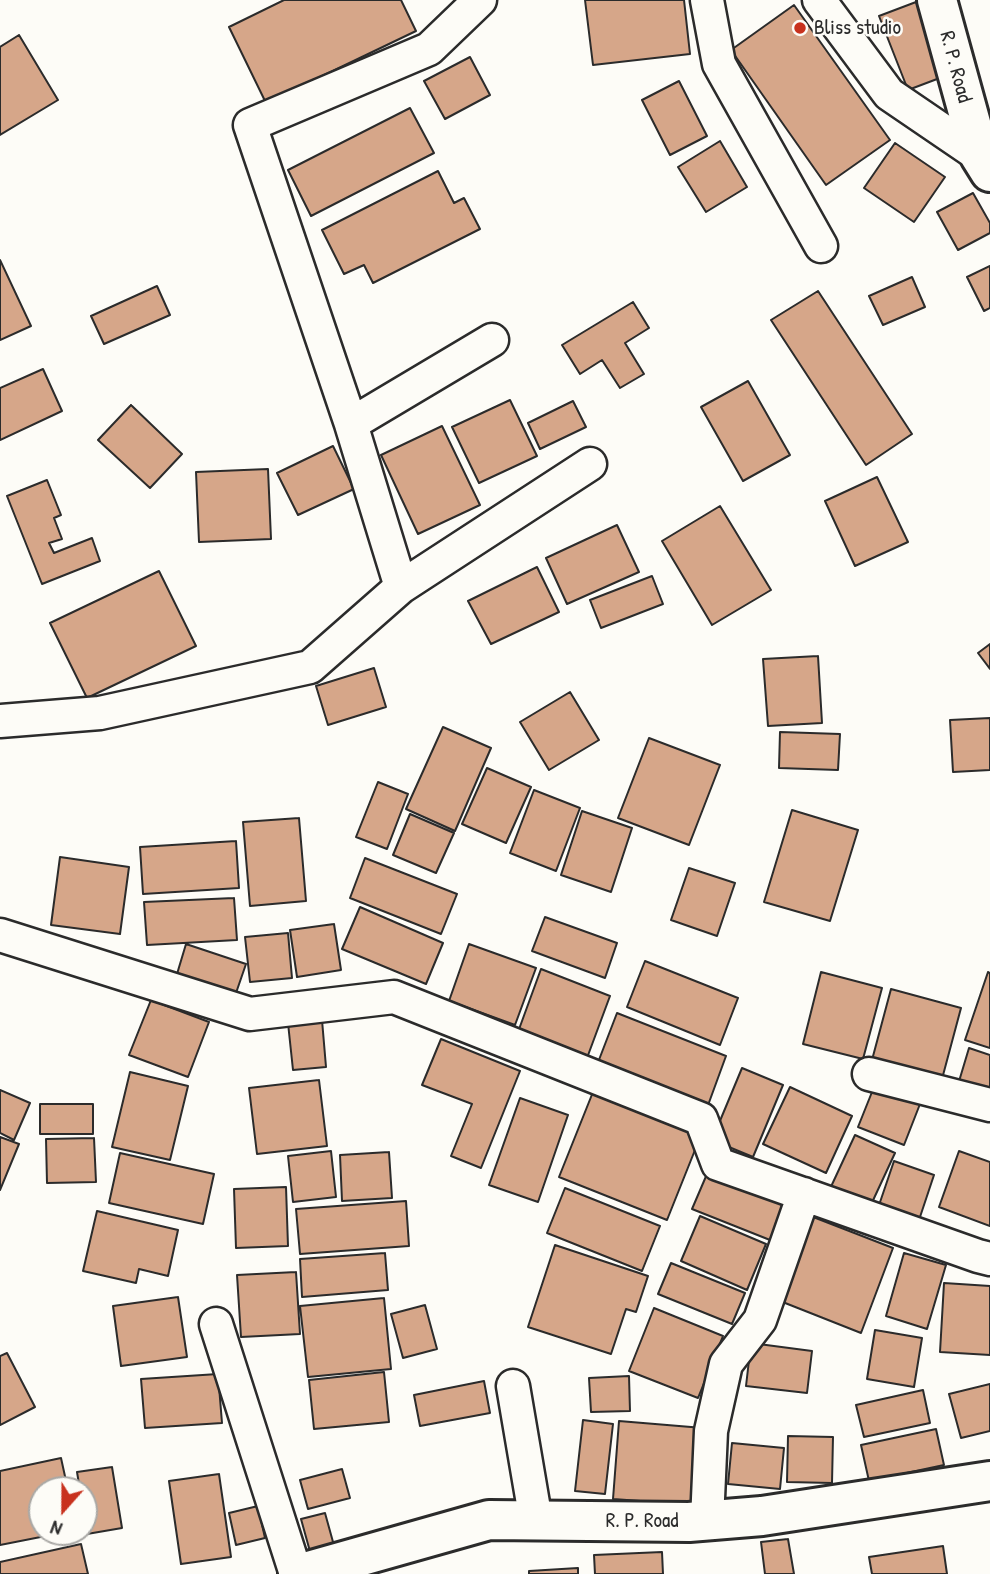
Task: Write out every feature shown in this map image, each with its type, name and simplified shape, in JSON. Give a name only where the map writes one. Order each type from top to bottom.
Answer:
[{"type":"street","points":[[401,587],[351,425],[250,125],[429,50],[480,0]]},
{"type":"street","points":[[707,0],[719,64],[821,246]]},
{"type":"street","points":[[819,0],[889,94],[985,164]]},
{"type":"street","name":"R. P. Road","points":[[937,0],[985,164]]},
{"type":"street","points":[[351,425],[492,340]]},
{"type":"street","points":[[0,721],[100,713],[310,667],[401,587],[590,464]]},
{"type":"street","points":[[0,935],[250,1014],[394,997],[701,1119],[718,1164],[990,1259]]},
{"type":"street","points":[[869,1074],[990,1105]]},
{"type":"street","points":[[707,1521],[711,1431],[726,1364],[760,1320],[804,1194]]},
{"type":"street","points":[[216,1324],[297,1574]]},
{"type":"street","points":[[513,1385],[536,1521]]},
{"type":"street","name":"R. P. Road","points":[[297,1574],[489,1520],[689,1522],[762,1517],[990,1481]]},
{"type":"building","points":[[284,0],[401,0],[416,31],[266,103],[229,27]]},
{"type":"building","points":[[585,0],[684,0],[690,54],[593,65]]},
{"type":"building","points":[[916,2],[945,76],[908,90],[879,16]]},
{"type":"building","points":[[794,5],[890,140],[826,185],[731,50]]},
{"type":"building","points":[[19,35],[58,100],[0,135],[0,47]]},
{"type":"building","points":[[470,57],[490,95],[445,119],[424,81]]},
{"type":"building","points":[[679,81],[707,136],[670,155],[642,100]]},
{"type":"building","points":[[410,108],[434,153],[311,216],[288,170]]},
{"type":"building","points":[[720,141],[747,187],[706,212],[678,167]]},
{"type":"building","points":[[895,143],[945,177],[914,222],[864,188]]},
{"type":"building","points":[[438,171],[454,203],[464,198],[480,229],[373,283],[364,265],[344,274],[322,230]]},
{"type":"building","points":[[973,193],[990,223],[990,233],[958,250],[937,212]]},
{"type":"building","points":[[0,260],[31,326],[0,340]]},
{"type":"building","points":[[990,266],[990,308],[984,311],[967,277]]},
{"type":"building","points":[[912,277],[925,307],[883,325],[869,296]]},
{"type":"building","points":[[157,286],[170,315],[104,344],[91,316]]},
{"type":"building","points":[[818,291],[912,434],[866,465],[771,320]]},
{"type":"building","points":[[633,302],[649,328],[625,343],[644,374],[620,388],[602,360],[580,374],[562,345]]},
{"type":"building","points":[[43,369],[62,411],[0,440],[0,388]]},
{"type":"building","points":[[748,381],[790,455],[743,481],[701,407]]},
{"type":"building","points":[[510,400],[537,456],[479,483],[452,427]]},
{"type":"building","points":[[573,401],[586,427],[540,449],[528,423]]},
{"type":"building","points":[[131,405],[182,454],[150,488],[98,440]]},
{"type":"building","points":[[442,426],[480,505],[418,534],[381,455]]},
{"type":"building","points":[[333,446],[354,489],[298,515],[277,473]]},
{"type":"building","points":[[268,469],[271,539],[199,542],[196,472]]},
{"type":"building","points":[[877,477],[908,542],[855,566],[825,501]]},
{"type":"building","points":[[47,480],[61,515],[54,518],[62,539],[49,543],[54,553],[92,538],[100,561],[42,584],[7,496]]},
{"type":"building","points":[[720,506],[771,590],[712,625],[662,541]]},
{"type":"building","points":[[617,525],[639,572],[567,604],[546,558]]},
{"type":"building","points":[[537,567],[559,612],[491,644],[468,601]]},
{"type":"building","points":[[159,571],[196,646],[87,698],[50,623]]},
{"type":"building","points":[[652,576],[663,604],[601,628],[590,600]]},
{"type":"building","points":[[990,644],[990,669],[978,653]]},
{"type":"building","points":[[818,656],[822,723],[768,726],[763,659]]},
{"type":"building","points":[[374,668],[386,707],[328,725],[316,686]]},
{"type":"building","points":[[570,692],[599,740],[549,770],[520,722]]},
{"type":"building","points":[[990,718],[990,770],[953,772],[950,720]]},
{"type":"building","points":[[443,727],[491,748],[455,831],[406,809]]},
{"type":"building","points":[[780,732],[840,734],[838,770],[779,768]]},
{"type":"building","points":[[649,738],[720,765],[689,845],[618,818]]},
{"type":"building","points":[[487,768],[531,787],[506,843],[462,824]]},
{"type":"building","points":[[378,782],[408,794],[387,849],[356,837]]},
{"type":"building","points":[[534,790],[580,808],[556,871],[510,853]]},
{"type":"building","points":[[792,810],[858,830],[830,921],[764,902]]},
{"type":"building","points":[[582,811],[632,828],[611,892],[561,875]]},
{"type":"building","points":[[410,814],[454,833],[436,873],[393,855]]},
{"type":"building","points":[[299,818],[306,901],[250,906],[243,822]]},
{"type":"building","points":[[236,841],[239,888],[143,894],[140,847]]},
{"type":"building","points":[[60,857],[129,867],[120,934],[51,925]]},
{"type":"building","points":[[365,858],[457,894],[441,934],[350,898]]},
{"type":"building","points":[[689,868],[735,883],[717,936],[671,920]]},
{"type":"building","points":[[234,898],[237,940],[147,945],[144,902]]},
{"type":"building","points":[[360,907],[443,943],[426,984],[342,949]]},
{"type":"building","points":[[545,917],[617,943],[605,978],[532,951]]},
{"type":"building","points":[[334,924],[341,970],[297,977],[290,930]]},
{"type":"building","points":[[288,933],[292,978],[250,982],[245,937]]},
{"type":"building","points":[[186,944],[246,964],[236,993],[177,974]]},
{"type":"building","points":[[469,944],[536,968],[515,1025],[449,1001]]},
{"type":"building","points":[[645,961],[738,998],[720,1045],[627,1007]]},
{"type":"building","points":[[541,969],[610,996],[587,1058],[518,1032]]},
{"type":"building","points":[[821,972],[882,988],[863,1059],[803,1044]]},
{"type":"building","points":[[988,972],[990,973],[990,1048],[965,1040]]},
{"type":"building","points":[[891,989],[961,1008],[942,1079],[872,1060]]},
{"type":"building","points":[[151,1000],[209,1022],[188,1077],[129,1055]]},
{"type":"building","points":[[617,1013],[726,1056],[707,1108],[597,1065]]},
{"type":"building","points":[[322,1020],[326,1067],[293,1070],[288,1023]]},
{"type":"building","points":[[441,1039],[520,1071],[481,1168],[451,1156],[472,1104],[422,1085]]},
{"type":"building","points":[[969,1048],[990,1055],[990,1098],[957,1088]]},
{"type":"building","points":[[742,1068],[783,1085],[753,1157],[712,1140]]},
{"type":"building","points":[[130,1072],[188,1086],[170,1160],[112,1147]]},
{"type":"building","points":[[319,1080],[327,1146],[257,1154],[249,1088]]},
{"type":"building","points":[[790,1087],[852,1116],[826,1173],[763,1144]]},
{"type":"building","points":[[874,1087],[920,1104],[904,1145],[858,1127]]},
{"type":"building","points":[[0,1090],[30,1103],[14,1140],[0,1133]]},
{"type":"building","points":[[593,1092],[701,1135],[667,1220],[559,1177]]},
{"type":"building","points":[[520,1098],[568,1115],[538,1202],[489,1185]]},
{"type":"building","points":[[40,1104],[93,1104],[93,1134],[40,1134]]},
{"type":"building","points":[[855,1135],[895,1153],[869,1209],[829,1191]]},
{"type":"building","points":[[0,1137],[19,1144],[0,1190]]},
{"type":"building","points":[[94,1138],[96,1182],[47,1183],[46,1139]]},
{"type":"building","points":[[331,1151],[336,1197],[293,1202],[288,1156]]},
{"type":"building","points":[[959,1151],[990,1162],[990,1226],[939,1207]]},
{"type":"building","points":[[389,1152],[392,1198],[342,1201],[340,1155]]},
{"type":"building","points":[[120,1153],[214,1174],[203,1224],[109,1203]]},
{"type":"building","points":[[894,1161],[934,1175],[916,1229],[876,1214]]},
{"type":"building","points":[[710,1167],[787,1198],[770,1240],[692,1209]]},
{"type":"building","points":[[286,1187],[288,1246],[236,1248],[234,1189]]},
{"type":"building","points":[[565,1188],[660,1226],[642,1271],[547,1233]]},
{"type":"building","points":[[406,1201],[409,1246],[300,1254],[296,1209]]},
{"type":"building","points":[[97,1211],[178,1230],[168,1276],[139,1269],[136,1283],[83,1271]]},
{"type":"building","points":[[808,1215],[893,1248],[861,1333],[775,1299]]},
{"type":"building","points":[[700,1216],[766,1244],[747,1290],[681,1261]]},
{"type":"building","points":[[555,1245],[648,1276],[636,1312],[626,1309],[611,1354],[528,1327]]},
{"type":"building","points":[[385,1253],[388,1290],[302,1297],[300,1259]]},
{"type":"building","points":[[904,1253],[946,1265],[927,1329],[886,1316]]},
{"type":"building","points":[[671,1263],[745,1293],[732,1324],[658,1294]]},
{"type":"building","points":[[296,1272],[300,1334],[241,1337],[237,1275]]},
{"type":"building","points":[[944,1283],[990,1286],[990,1355],[940,1352]]},
{"type":"building","points":[[178,1297],[187,1357],[121,1366],[113,1306]]},
{"type":"building","points":[[384,1298],[391,1369],[308,1377],[300,1306]]},
{"type":"building","points":[[425,1305],[437,1349],[403,1358],[391,1314]]},
{"type":"building","points":[[654,1308],[723,1336],[698,1398],[629,1371]]},
{"type":"building","points":[[875,1330],[922,1338],[914,1387],[867,1379]]},
{"type":"building","points":[[751,1343],[812,1351],[807,1393],[746,1386]]},
{"type":"building","points":[[7,1353],[35,1407],[0,1425],[0,1356]]},
{"type":"building","points":[[384,1372],[389,1422],[314,1429],[309,1380]]},
{"type":"building","points":[[218,1374],[222,1423],[145,1428],[141,1379]]},
{"type":"building","points":[[629,1376],[630,1411],[591,1412],[589,1378]]},
{"type":"building","points":[[484,1381],[490,1413],[420,1426],[414,1395]]},
{"type":"building","points":[[990,1384],[990,1431],[961,1438],[949,1394]]},
{"type":"building","points":[[923,1390],[930,1423],[864,1437],[856,1405]]},
{"type":"building","points":[[583,1420],[613,1424],[605,1494],[575,1491]]},
{"type":"building","points":[[619,1421],[703,1428],[696,1505],[613,1499]]},
{"type":"building","points":[[936,1429],[944,1465],[869,1481],[861,1445]]},
{"type":"building","points":[[788,1436],[833,1437],[832,1483],[787,1482]]},
{"type":"building","points":[[732,1443],[784,1448],[780,1489],[728,1484]]},
{"type":"building","points":[[61,1458],[65,1476],[28,1476],[28,1539],[0,1545],[0,1471]]},
{"type":"building","points":[[112,1467],[122,1528],[98,1532],[98,1476],[78,1476],[77,1472]]},
{"type":"building","points":[[342,1469],[350,1498],[308,1509],[300,1480]]},
{"type":"building","points":[[219,1474],[231,1557],[181,1564],[169,1481]]},
{"type":"building","points":[[258,1506],[265,1538],[236,1545],[229,1513]]},
{"type":"building","points":[[325,1513],[338,1560],[314,1566],[301,1519]]},
{"type":"building","points":[[788,1539],[794,1574],[765,1574],[761,1542]]},
{"type":"building","points":[[81,1546],[88,1574],[0,1574],[0,1562]]},
{"type":"building","points":[[943,1546],[947,1574],[872,1574],[869,1557]]},
{"type":"building","points":[[662,1552],[663,1574],[595,1574],[594,1555]]},
{"type":"building","points":[[578,1568],[578,1574],[529,1574],[529,1571]]},
{"type":"place","name":"Bliss studio","points":[[800,28]]}]
